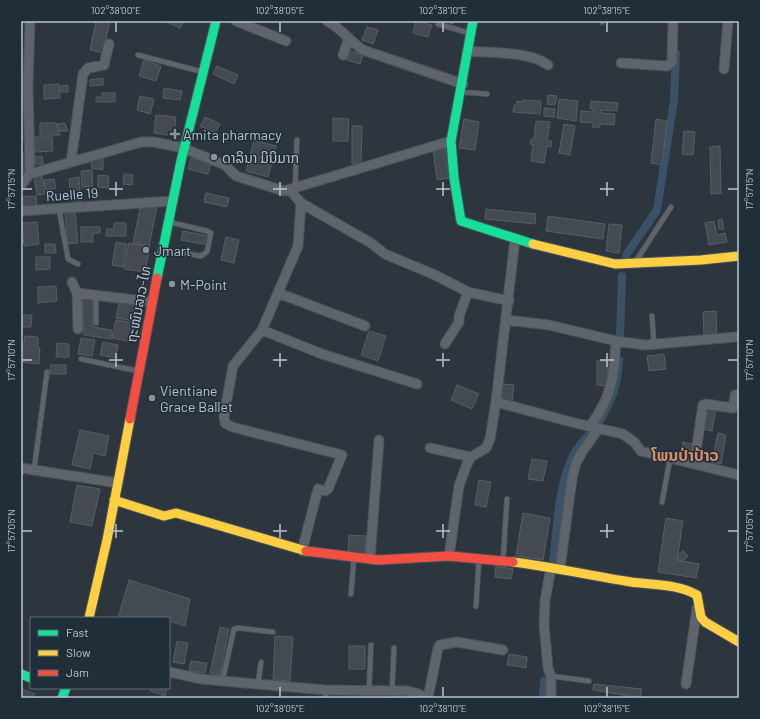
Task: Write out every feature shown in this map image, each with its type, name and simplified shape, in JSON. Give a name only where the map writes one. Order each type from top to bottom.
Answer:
[{"type":"street","points":[[30,21],[28,87],[30,174]]},
{"type":"street","name":"ຖະໜົນລາວ-ໄທ","points":[[89,617],[118,483],[183,148],[216,21]]},
{"type":"street","points":[[236,21],[286,41]]},
{"type":"street","points":[[327,21],[339,28],[353,43],[363,50],[462,88]]},
{"type":"street","points":[[472,21],[462,88],[451,141],[454,178],[461,220],[515,239],[615,264],[701,260],[739,256]]},
{"type":"street","points":[[620,63],[668,66],[672,62],[673,21]]},
{"type":"street","points":[[724,69],[728,21]]},
{"type":"street","points":[[343,55],[349,38]]},
{"type":"street","points":[[71,162],[83,74],[88,68],[104,65],[109,44]]},
{"type":"street","points":[[468,51],[522,55],[548,65]]},
{"type":"street","points":[[21,185],[30,174],[141,142],[154,142],[183,148],[225,165],[236,176],[284,191],[451,141]]},
{"type":"street","points":[[292,189],[301,203],[371,243],[384,254],[436,275],[468,292],[509,301]]},
{"type":"street","name":"Ruelle 19","points":[[21,211],[173,201]]},
{"type":"street","points":[[301,203],[298,246],[262,330],[233,366],[224,416],[225,423],[232,427],[342,455],[328,489],[325,491],[318,489],[302,551]]},
{"type":"street","points":[[449,556],[460,486],[467,464],[471,457],[486,448],[490,439],[507,320],[515,239]]},
{"type":"street","points":[[72,282],[77,293],[78,329]]},
{"type":"street","points":[[445,344],[459,322],[459,316],[468,292]]},
{"type":"street","points":[[77,293],[152,302]]},
{"type":"street","points":[[278,293],[365,326]]},
{"type":"street","points":[[507,320],[549,325],[616,341],[654,345],[735,337]]},
{"type":"street","points":[[262,330],[322,354],[417,384]]},
{"type":"street","points":[[551,698],[551,676],[548,668],[544,624],[545,601],[556,568],[575,468],[595,427],[614,376],[616,341]]},
{"type":"street","points":[[694,464],[703,405],[706,404],[733,408],[735,395]]},
{"type":"street","points":[[496,402],[629,437],[641,451],[739,475]]},
{"type":"street","points":[[370,559],[379,440]]},
{"type":"street","points":[[430,448],[471,457]]},
{"type":"street","points":[[21,468],[118,483]]},
{"type":"street","points":[[114,500],[164,516],[176,514],[302,551],[370,559],[449,556],[503,561],[678,588],[694,593],[699,599],[701,616],[705,622],[739,642]]},
{"type":"street","points":[[686,684],[699,599]]},
{"type":"street","points":[[170,672],[188,677],[222,682],[258,684],[326,694],[369,690],[392,690],[408,691],[419,694],[425,698],[429,693],[438,648],[440,645],[457,642],[503,650]]},
{"type":"lane","points":[[438,24],[471,34]]},
{"type":"lane","points":[[138,55],[203,72]]},
{"type":"lane","points":[[462,88],[487,94]]},
{"type":"lane","points":[[292,189],[297,140]]},
{"type":"lane","points":[[636,262],[671,207]]},
{"type":"lane","points":[[59,209],[68,259],[78,264]]},
{"type":"lane","points":[[163,250],[200,256],[207,252],[210,240],[211,233],[208,231],[168,222]]},
{"type":"lane","points":[[96,296],[96,323]]},
{"type":"lane","points":[[652,316],[654,345]]},
{"type":"lane","points":[[81,359],[140,372]]},
{"type":"lane","points":[[34,470],[47,372]]},
{"type":"lane","points":[[662,502],[670,459]]},
{"type":"lane","points":[[503,561],[507,499]]},
{"type":"lane","points":[[351,594],[354,558]]},
{"type":"lane","points":[[476,606],[479,559]]},
{"type":"lane","points":[[222,682],[234,629],[238,628],[273,632]]},
{"type":"lane","points":[[369,690],[371,645]]},
{"type":"lane","points":[[392,690],[394,648]]},
{"type":"lane","points":[[258,684],[261,662]]},
{"type":"lane","points":[[551,676],[589,681]]},
{"type":"green space","points":[[21,89],[23,89],[24,112],[21,112]]},
{"type":"building","points":[[96,21],[110,21],[103,53],[90,50]]},
{"type":"building","points":[[165,21],[184,21],[180,28]]},
{"type":"building","points":[[416,21],[432,25],[428,37],[413,33]]},
{"type":"building","points":[[443,21],[454,21],[453,24]]},
{"type":"building","points":[[367,27],[378,30],[373,44],[362,40]]},
{"type":"building","points":[[350,51],[363,55],[360,64],[347,60]]},
{"type":"building","points":[[144,60],[161,66],[156,81],[139,76]]},
{"type":"building","points":[[217,66],[238,75],[234,84],[213,74]]},
{"type":"building","points":[[103,78],[103,85],[90,86],[90,80]]},
{"type":"building","points":[[59,84],[60,98],[44,99],[44,85]]},
{"type":"building","points":[[68,85],[68,92],[61,92],[61,86]]},
{"type":"building","points":[[164,88],[182,91],[180,100],[163,98]]},
{"type":"building","points":[[102,93],[115,93],[115,102],[96,102],[96,97],[102,97]]},
{"type":"building","points":[[548,95],[557,96],[555,105],[547,104]]},
{"type":"building","points":[[140,96],[154,99],[150,114],[137,110]]},
{"type":"building","points":[[559,99],[578,101],[576,121],[557,118]]},
{"type":"building","points":[[522,100],[541,101],[540,114],[513,112],[514,105],[516,105],[517,101],[522,102]]},
{"type":"building","points":[[591,101],[618,103],[617,111],[601,110],[601,113],[615,114],[614,125],[600,124],[600,127],[592,127],[593,123],[580,122],[581,111],[593,112],[593,109],[590,109]]},
{"type":"building","points":[[544,108],[555,109],[554,117],[544,116]]},
{"type":"building","points":[[156,115],[176,117],[174,136],[154,133]]},
{"type":"building","points":[[205,117],[220,124],[215,133],[200,126]]},
{"type":"building","points":[[333,118],[349,119],[348,141],[333,141]]},
{"type":"building","points":[[464,119],[479,122],[475,150],[459,148]]},
{"type":"building","points":[[656,119],[667,121],[662,165],[651,163]]},
{"type":"building","points":[[536,121],[550,122],[547,141],[552,141],[551,147],[547,146],[544,163],[531,161],[533,145],[530,144],[531,139],[534,139]]},
{"type":"building","points":[[21,122],[23,140],[21,141]]},
{"type":"building","points":[[40,123],[56,123],[60,135],[40,135]]},
{"type":"building","points":[[65,123],[68,131],[60,131],[57,124]]},
{"type":"building","points":[[564,124],[575,126],[570,155],[559,153]]},
{"type":"building","points":[[352,126],[362,126],[361,164],[352,164]]},
{"type":"building","points":[[684,131],[695,132],[693,155],[682,154]]},
{"type":"building","points":[[35,137],[52,137],[53,151],[35,152]]},
{"type":"building","points":[[254,140],[276,146],[268,177],[246,171]]},
{"type":"building","points":[[720,146],[721,193],[711,194],[710,147]]},
{"type":"building","points":[[445,148],[449,178],[437,180],[433,149]]},
{"type":"building","points":[[21,153],[27,153],[27,167],[21,175]]},
{"type":"building","points":[[42,156],[43,164],[35,164],[35,157]]},
{"type":"building","points":[[103,157],[103,170],[92,168],[90,160]]},
{"type":"building","points":[[191,158],[211,163],[208,174],[188,169]]},
{"type":"building","points":[[92,170],[93,186],[82,187],[81,171]]},
{"type":"building","points":[[124,174],[133,175],[132,185],[123,184]]},
{"type":"building","points":[[98,175],[109,176],[108,188],[98,187]]},
{"type":"building","points":[[42,176],[45,194],[37,195],[34,177]]},
{"type":"building","points":[[79,177],[80,190],[70,191],[69,179]]},
{"type":"building","points":[[54,179],[56,188],[46,190],[44,180]]},
{"type":"building","points":[[71,193],[80,193],[81,202],[72,203]]},
{"type":"building","points":[[206,193],[229,198],[227,207],[204,202]]},
{"type":"building","points":[[36,196],[37,206],[21,206],[21,197]]},
{"type":"building","points":[[141,204],[157,207],[149,246],[133,243]]},
{"type":"building","points":[[486,209],[536,214],[535,224],[485,219]]},
{"type":"building","points":[[75,211],[78,243],[68,244],[65,212]]},
{"type":"building","points":[[548,216],[605,224],[603,239],[546,231]]},
{"type":"building","points":[[722,219],[724,229],[719,229],[718,220]]},
{"type":"building","points":[[714,221],[717,235],[725,233],[727,242],[709,245],[705,223]]},
{"type":"building","points":[[37,222],[39,244],[24,246],[22,223]]},
{"type":"building","points":[[114,223],[126,223],[126,236],[106,236],[106,229],[114,229]]},
{"type":"building","points":[[609,224],[622,225],[619,253],[606,251]]},
{"type":"building","points":[[81,227],[100,227],[100,233],[93,233],[93,242],[81,242]]},
{"type":"building","points":[[183,231],[209,236],[208,245],[181,240]]},
{"type":"building","points":[[226,237],[239,240],[234,263],[221,260]]},
{"type":"building","points":[[116,242],[127,244],[123,267],[112,265]]},
{"type":"building","points":[[129,243],[150,247],[145,272],[124,269]]},
{"type":"building","points":[[45,244],[55,244],[56,253],[45,253]]},
{"type":"building","points":[[36,257],[50,257],[50,269],[36,270]]},
{"type":"building","points":[[56,286],[57,301],[38,303],[38,287]]},
{"type":"building","points":[[83,297],[93,297],[93,327],[112,330],[111,339],[84,335]]},
{"type":"building","points":[[120,299],[138,303],[135,321],[116,318]]},
{"type":"building","points":[[716,311],[717,337],[704,337],[703,312]]},
{"type":"building","points":[[21,315],[32,315],[31,327],[21,327]]},
{"type":"building","points":[[116,320],[134,323],[131,342],[112,338]]},
{"type":"building","points":[[369,331],[386,336],[378,361],[361,355]]},
{"type":"building","points":[[25,336],[38,337],[38,347],[40,348],[39,364],[21,362],[21,344],[24,344]]},
{"type":"building","points":[[81,338],[95,340],[92,356],[78,354]]},
{"type":"building","points":[[103,342],[118,345],[116,358],[100,355]]},
{"type":"building","points":[[57,343],[69,344],[69,357],[56,357]]},
{"type":"building","points":[[664,354],[666,369],[649,371],[647,356]]},
{"type":"building","points":[[597,361],[608,361],[607,386],[597,385]]},
{"type":"building","points":[[50,365],[66,365],[66,374],[50,374]]},
{"type":"building","points":[[502,384],[514,385],[512,402],[501,401]]},
{"type":"building","points":[[457,385],[479,394],[472,409],[451,400]]},
{"type":"building","points":[[707,406],[716,408],[712,431],[702,429]]},
{"type":"building","points":[[80,430],[109,436],[105,456],[93,453],[90,469],[72,465]]},
{"type":"building","points":[[718,433],[726,435],[721,464],[712,462]]},
{"type":"building","points":[[683,442],[695,445],[691,460],[680,457]]},
{"type":"building","points":[[532,459],[547,461],[543,481],[528,479]]},
{"type":"building","points":[[479,480],[491,482],[486,507],[475,505]]},
{"type":"building","points":[[77,485],[100,489],[92,526],[70,522]]},
{"type":"building","points":[[523,513],[550,518],[543,560],[516,556]]},
{"type":"building","points":[[666,518],[683,521],[677,560],[699,564],[696,578],[658,572]]},
{"type":"building","points":[[349,535],[366,536],[365,554],[348,552]]},
{"type":"building","points":[[683,551],[688,556],[682,561],[677,560],[678,555]]},
{"type":"building","points":[[496,566],[513,569],[511,579],[495,577]]},
{"type":"building","points":[[129,580],[190,599],[185,626],[170,621],[170,617],[118,617]]},
{"type":"building","points":[[220,627],[229,629],[220,675],[210,673]]},
{"type":"building","points":[[275,636],[293,637],[290,681],[273,680]]},
{"type":"building","points":[[177,641],[188,643],[184,664],[173,662]]},
{"type":"building","points":[[349,646],[365,646],[365,669],[349,669]]},
{"type":"building","points":[[509,654],[527,657],[526,668],[507,665]]},
{"type":"building","points":[[191,661],[207,663],[205,673],[189,671]]},
{"type":"building","points":[[594,684],[642,689],[640,698],[593,690]]},
{"type":"building","points":[[21,689],[35,694],[33,698],[21,698]]},
{"type":"building","points":[[151,689],[167,689],[165,696],[151,691]]},
{"type":"waterway","points":[[626,255],[657,210],[674,100],[676,53]]},
{"type":"waterway","points":[[620,335],[622,276]]},
{"type":"waterway","points":[[599,422],[614,392],[619,360]]},
{"type":"waterway","points":[[553,564],[561,493],[565,478],[569,465],[576,451],[591,432]]},
{"type":"waterway","points":[[543,698],[544,681]]},
{"type":"traffic: fast","points":[[157,278],[181,161],[216,21]]},
{"type":"traffic: fast","points":[[473,21],[451,141],[454,178],[461,221],[533,244]]},
{"type":"traffic: fast","points":[[21,674],[30,678]]},
{"type":"traffic: fast","points":[[62,698],[66,689]]},
{"type":"traffic: slow","points":[[533,244],[615,264],[701,260],[739,256]]},
{"type":"traffic: slow","points":[[89,617],[107,540],[130,419]]},
{"type":"traffic: slow","points":[[114,500],[164,516],[176,513],[306,551]]},
{"type":"traffic: slow","points":[[513,562],[631,582],[674,587],[690,591],[697,595],[701,617],[705,622],[739,642]]},
{"type":"traffic: jam","points":[[130,419],[157,278]]},
{"type":"traffic: jam","points":[[306,551],[378,560],[449,556],[513,562]]},
{"type":"place","name":"Amita pharmacy","points":[[175,134]]},
{"type":"place","name":"ດາລິນາ ມິນິມາກ","points":[[214,157]]},
{"type":"place","name":"Jmart","points":[[146,250]]},
{"type":"place","name":"M-Point","points":[[172,284]]},
{"type":"place","name":"Vientiane Grace Ballet","points":[[152,398]]},
{"type":"district","name":"ໂພນປ່າປ້າວ","points":[[685,454]]}]
